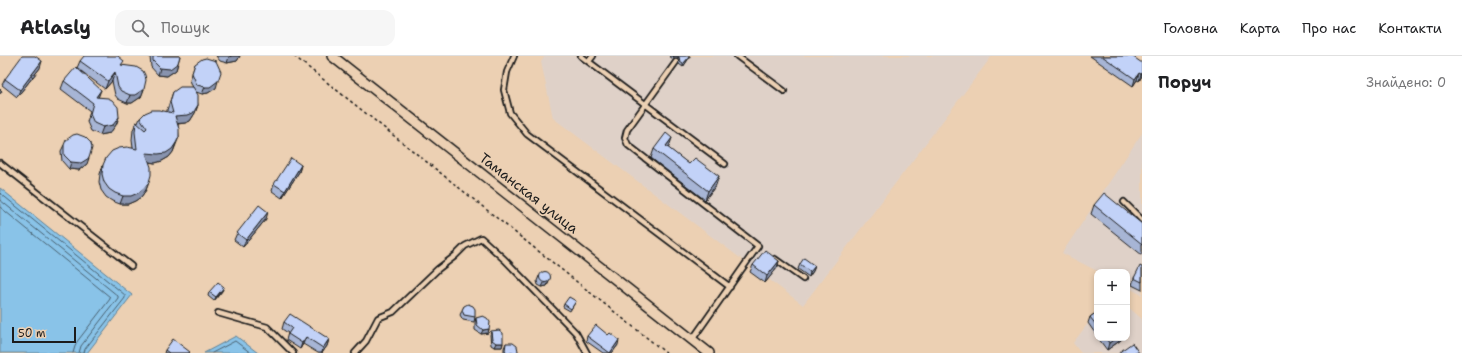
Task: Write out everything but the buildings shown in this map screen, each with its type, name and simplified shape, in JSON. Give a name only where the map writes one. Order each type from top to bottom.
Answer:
[{"type":"street","name":"Таманская улица","points":[[332,56],[709,353]]},
{"type":"lane","points":[[514,56],[507,72],[504,90],[510,113],[527,134],[730,287]]},
{"type":"lane","points":[[581,56],[725,164]]},
{"type":"lane","points":[[589,61],[593,56]]},
{"type":"lane","points":[[738,56],[784,91]]},
{"type":"lane","points":[[676,62],[627,130],[625,138],[628,145],[764,251]]},
{"type":"lane","points":[[0,163],[131,266]]},
{"type":"lane","points":[[1124,202],[1142,220]]},
{"type":"lane","points":[[355,353],[366,341],[378,318],[393,312],[464,246],[481,238],[505,260],[576,333],[587,353]]},
{"type":"lane","points":[[692,340],[758,246]]},
{"type":"lane","points":[[771,255],[803,279]]},
{"type":"lane","points":[[218,313],[267,327],[293,353]]},
{"type":"path","points":[[294,56],[666,353]]},
{"type":"shaded area","points":[[545,56],[992,56],[803,305],[553,118],[541,62]]},
{"type":"shaded area","points":[[1142,133],[1142,295],[1130,289],[1130,269],[1094,269],[1062,253]]},
{"type":"shaded area","points":[[1130,309],[1142,319],[1142,353],[1081,353],[1073,343],[1089,322],[1094,319],[1094,341],[1130,341]]},
{"type":"water","points":[[0,188],[132,295],[87,353],[0,353]]},
{"type":"water","points":[[236,336],[258,353],[204,353]]}]
